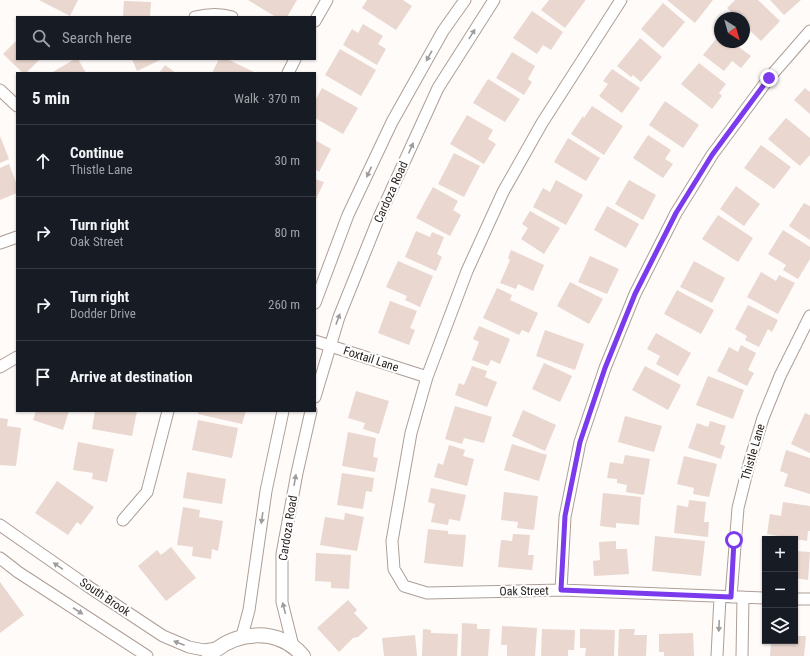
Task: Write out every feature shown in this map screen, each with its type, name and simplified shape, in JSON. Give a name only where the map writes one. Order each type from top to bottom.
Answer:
[{"type":"street","points":[[316,19],[327,0]]},
{"type":"street","points":[[316,300],[348,215],[392,122],[443,31],[465,0]]},
{"type":"street","name":"Cardoza Road","points":[[316,393],[329,346],[339,317],[380,215],[438,88],[494,0]]},
{"type":"street","points":[[427,377],[467,272],[503,192],[542,122],[621,0]]},
{"type":"street","points":[[199,16],[208,14],[228,16]]},
{"type":"street","points":[[561,590],[565,516],[580,442],[605,368],[635,294],[676,213],[712,155],[769,78],[810,31]]},
{"type":"street","points":[[288,72],[294,60]]},
{"type":"street","points":[[0,90],[16,105]]},
{"type":"street","points":[[0,243],[16,237]]},
{"type":"street","name":"Thistle Lane","points":[[717,656],[738,508],[750,464],[763,418],[780,376],[810,316]]},
{"type":"street","name":"Foxtail Lane","points":[[316,341],[427,377]]},
{"type":"street","points":[[0,367],[16,358]]},
{"type":"street","name":"Oak Street","points":[[427,377],[411,433],[392,541],[394,569],[404,586],[427,593],[561,590],[762,598]]},
{"type":"street","points":[[123,520],[147,492],[168,412]]},
{"type":"street","points":[[242,636],[249,610],[266,491],[283,412]]},
{"type":"street","name":"Cardoza Road","points":[[293,646],[282,602],[282,554],[297,473],[311,412]]},
{"type":"street","name":"South Brook","points":[[0,525],[163,636],[189,647],[213,652]]},
{"type":"street","points":[[0,558],[18,572],[147,656]]},
{"type":"street","points":[[742,656],[743,597]]},
{"type":"street","points":[[798,598],[810,599]]},
{"type":"street","points":[[213,652],[225,643],[242,636],[264,635],[279,639],[293,646],[303,656]]},
{"type":"building","points":[[39,0],[78,0],[70,16]]},
{"type":"building","points":[[248,0],[297,0],[288,16],[274,16]]},
{"type":"building","points":[[367,0],[403,0],[412,6],[396,30],[362,8]]},
{"type":"building","points":[[549,0],[585,1],[565,28],[541,10]]},
{"type":"building","points":[[667,0],[713,0],[695,23]]},
{"type":"building","points":[[735,0],[758,0],[780,21],[761,41],[750,31],[750,12],[731,12],[727,8]]},
{"type":"building","points":[[770,0],[801,0],[784,15]]},
{"type":"building","points":[[124,1],[151,2],[150,16],[123,16]]},
{"type":"building","points":[[663,3],[685,22],[663,48],[641,29]]},
{"type":"building","points":[[532,11],[563,32],[551,50],[543,45],[537,54],[513,38]]},
{"type":"building","points":[[363,24],[383,36],[378,44],[386,49],[377,65],[343,45],[352,29],[358,33]]},
{"type":"building","points":[[640,38],[662,57],[641,82],[633,75],[631,77],[617,66]]},
{"type":"building","points":[[16,41],[16,60],[39,60],[27,72],[22,72],[3,54]]},
{"type":"building","points":[[714,41],[714,48],[740,48],[751,56],[741,68],[732,61],[724,71],[703,55]]},
{"type":"building","points":[[340,49],[376,70],[361,96],[325,75]]},
{"type":"building","points":[[512,52],[535,66],[528,79],[532,82],[524,95],[496,78]]},
{"type":"building","points":[[73,60],[79,60],[85,72],[53,72]]},
{"type":"building","points":[[132,60],[160,60],[137,71]]},
{"type":"building","points":[[218,60],[229,60],[254,72],[212,72]]},
{"type":"building","points":[[699,63],[726,84],[719,93],[722,96],[712,109],[681,84]]},
{"type":"building","points":[[165,65],[175,72],[160,72]]},
{"type":"building","points":[[612,69],[640,88],[622,113],[599,96],[608,84],[603,81]]},
{"type":"building","points":[[488,79],[520,99],[505,122],[473,103]]},
{"type":"building","points":[[322,88],[358,108],[343,134],[316,119],[316,99]]},
{"type":"building","points":[[805,88],[810,92],[810,114],[794,100]]},
{"type":"building","points":[[665,101],[699,125],[683,148],[649,125]]},
{"type":"building","points":[[592,106],[623,126],[604,155],[571,134]]},
{"type":"building","points":[[467,115],[493,130],[488,139],[496,144],[484,164],[450,144]]},
{"type":"building","points":[[786,118],[810,138],[810,155],[800,166],[768,139]]},
{"type":"building","points":[[648,135],[671,150],[665,159],[673,164],[663,178],[633,158]]},
{"type":"building","points":[[0,136],[9,159],[0,163]]},
{"type":"building","points":[[568,138],[600,158],[586,181],[554,162]]},
{"type":"building","points":[[316,141],[331,149],[319,172],[316,170]]},
{"type":"building","points":[[761,145],[791,167],[774,189],[744,168]]},
{"type":"building","points":[[454,153],[480,166],[464,197],[438,184]]},
{"type":"building","points":[[9,164],[16,182],[16,193],[0,200],[0,168]]},
{"type":"building","points":[[316,179],[324,182],[316,199]]},
{"type":"building","points":[[556,180],[583,195],[566,225],[533,207],[543,188],[550,192]]},
{"type":"building","points":[[629,180],[656,195],[643,220],[615,204]]},
{"type":"building","points":[[736,186],[760,204],[744,226],[720,209]]},
{"type":"building","points":[[433,187],[458,201],[453,210],[461,215],[450,236],[416,218]]},
{"type":"building","points":[[804,203],[810,206],[810,240],[789,226]]},
{"type":"building","points":[[607,206],[639,224],[626,248],[594,230]]},
{"type":"building","points":[[530,211],[560,228],[544,254],[521,239],[528,228],[522,224]]},
{"type":"building","points":[[718,215],[753,238],[738,262],[702,239]]},
{"type":"building","points":[[783,230],[810,247],[810,259],[798,279],[783,270],[786,265],[768,254]]},
{"type":"building","points":[[416,231],[430,237],[432,232],[444,237],[437,254],[442,257],[436,271],[405,257]]},
{"type":"building","points":[[511,250],[544,265],[533,291],[518,284],[516,289],[500,283],[510,260],[508,258]]},
{"type":"building","points":[[590,256],[619,269],[607,294],[578,282]]},
{"type":"building","points":[[398,261],[433,276],[420,307],[405,300],[407,296],[386,287]]},
{"type":"building","points":[[694,261],[725,278],[712,303],[680,287]]},
{"type":"building","points":[[761,272],[776,281],[779,275],[795,283],[778,314],[747,297]]},
{"type":"building","points":[[570,282],[603,299],[589,324],[557,306]]},
{"type":"building","points":[[497,288],[512,295],[510,300],[538,313],[529,333],[522,330],[519,335],[483,318]]},
{"type":"building","points":[[677,290],[714,310],[701,334],[664,314]]},
{"type":"building","points":[[390,301],[417,311],[410,328],[415,330],[409,345],[378,333]]},
{"type":"building","points":[[748,305],[778,320],[772,332],[768,329],[759,347],[745,340],[747,336],[735,329]]},
{"type":"building","points":[[479,326],[510,339],[500,364],[491,360],[488,366],[472,360],[479,342],[473,339]]},
{"type":"building","points":[[545,330],[584,344],[575,370],[536,356]]},
{"type":"building","points":[[656,333],[691,353],[678,376],[656,364],[660,356],[647,349]]},
{"type":"building","points":[[741,345],[756,353],[748,370],[754,373],[747,386],[717,371],[729,347],[738,352]]},
{"type":"building","points":[[544,363],[572,376],[560,402],[532,389]]},
{"type":"building","points":[[472,366],[487,371],[485,377],[497,382],[487,407],[455,395],[459,383],[464,385]]},
{"type":"building","points":[[645,366],[681,385],[668,410],[632,390]]},
{"type":"building","points":[[708,376],[744,390],[733,419],[696,405]]},
{"type":"building","points":[[356,391],[389,401],[379,434],[363,429],[365,423],[348,418]]},
{"type":"building","points":[[455,406],[492,417],[484,443],[464,438],[462,444],[445,439]]},
{"type":"building","points":[[523,410],[556,425],[545,451],[512,436]]},
{"type":"building","points":[[36,412],[69,412],[63,430],[33,420]]},
{"type":"building","points":[[95,412],[137,412],[132,436],[92,429]]},
{"type":"building","points":[[198,412],[246,412],[242,424],[198,414]]},
{"type":"building","points":[[805,413],[810,415],[810,453],[791,444]]},
{"type":"building","points":[[625,416],[662,426],[654,452],[618,442]]},
{"type":"building","points":[[0,418],[8,419],[7,426],[21,428],[16,466],[0,465]]},
{"type":"building","points":[[198,420],[238,428],[232,458],[192,450]]},
{"type":"building","points":[[710,421],[726,426],[720,444],[725,446],[721,459],[688,448],[697,423],[708,427]]},
{"type":"building","points":[[348,432],[376,438],[373,457],[378,458],[375,472],[342,466]]},
{"type":"building","points":[[78,442],[114,449],[107,482],[92,479],[93,473],[73,470]]},
{"type":"building","points":[[512,444],[547,455],[539,481],[504,470]]},
{"type":"building","points":[[449,445],[465,450],[463,456],[474,459],[467,486],[434,477],[438,463],[443,465]]},
{"type":"building","points":[[786,450],[810,458],[810,494],[784,486],[788,474],[780,471]]},
{"type":"building","points":[[625,455],[650,459],[644,495],[626,492],[627,485],[617,483],[617,479],[607,478],[610,462],[623,464]]},
{"type":"building","points":[[684,456],[717,464],[709,497],[693,494],[694,488],[677,484]]},
{"type":"building","points":[[187,472],[226,479],[222,504],[183,498]]},
{"type":"building","points":[[342,473],[374,478],[372,492],[366,491],[363,509],[337,505]]},
{"type":"building","points":[[57,481],[94,507],[81,525],[77,522],[68,535],[35,513]]},
{"type":"building","points":[[431,488],[466,495],[460,521],[449,519],[448,525],[431,522],[435,504],[428,502]]},
{"type":"building","points":[[504,492],[538,496],[534,530],[517,528],[518,522],[501,520]]},
{"type":"building","points":[[603,493],[641,497],[639,525],[616,523],[616,528],[600,526]]},
{"type":"building","points":[[689,500],[706,502],[704,522],[709,522],[708,537],[674,533],[677,505],[688,507]]},
{"type":"building","points":[[783,502],[810,506],[810,531],[808,531],[807,541],[798,539],[798,536],[778,536],[767,534],[770,514],[781,516]]},
{"type":"building","points":[[183,507],[200,510],[199,517],[223,521],[218,551],[212,549],[211,559],[192,556],[193,547],[177,545]]},
{"type":"building","points":[[345,513],[364,517],[357,551],[320,545],[325,517],[344,520]]},
{"type":"building","points":[[428,529],[448,531],[448,534],[466,535],[463,567],[424,563]]},
{"type":"building","points":[[513,534],[530,535],[528,555],[534,555],[532,570],[498,567],[501,540],[512,541]]},
{"type":"building","points":[[655,536],[705,541],[701,576],[652,571]]},
{"type":"building","points":[[616,541],[616,549],[627,549],[629,574],[594,576],[593,561],[600,560],[599,542]]},
{"type":"building","points":[[171,547],[196,578],[166,601],[138,566],[157,550],[161,555]]},
{"type":"building","points":[[798,551],[810,552],[808,580],[798,578]]},
{"type":"building","points":[[316,553],[351,555],[349,589],[331,588],[331,582],[315,581]]},
{"type":"building","points":[[0,582],[24,615],[0,633]]},
{"type":"building","points":[[348,600],[357,610],[354,613],[368,628],[358,637],[353,638],[339,652],[317,628]]},
{"type":"building","points":[[462,623],[477,624],[477,629],[490,629],[488,656],[461,656]]},
{"type":"building","points":[[502,626],[537,628],[535,656],[507,656],[507,645],[501,645]]},
{"type":"building","points":[[423,629],[431,630],[431,633],[458,634],[457,656],[422,656]]},
{"type":"building","points":[[542,629],[575,630],[574,650],[568,650],[568,656],[541,656]]},
{"type":"building","points":[[580,629],[615,630],[614,656],[585,656],[586,648],[580,648]]},
{"type":"building","points":[[619,629],[635,629],[634,635],[647,635],[646,656],[618,656]]},
{"type":"building","points":[[693,633],[694,656],[664,656],[664,652],[659,652],[659,634]]},
{"type":"building","points":[[415,635],[417,656],[384,656],[382,638]]},
{"type":"building","points":[[798,636],[806,636],[804,656],[770,656],[771,644],[798,644]]},
{"type":"route","points":[[734,540],[731,597],[561,590],[565,516],[580,442],[605,368],[635,294],[676,213],[712,155],[769,78]]}]
